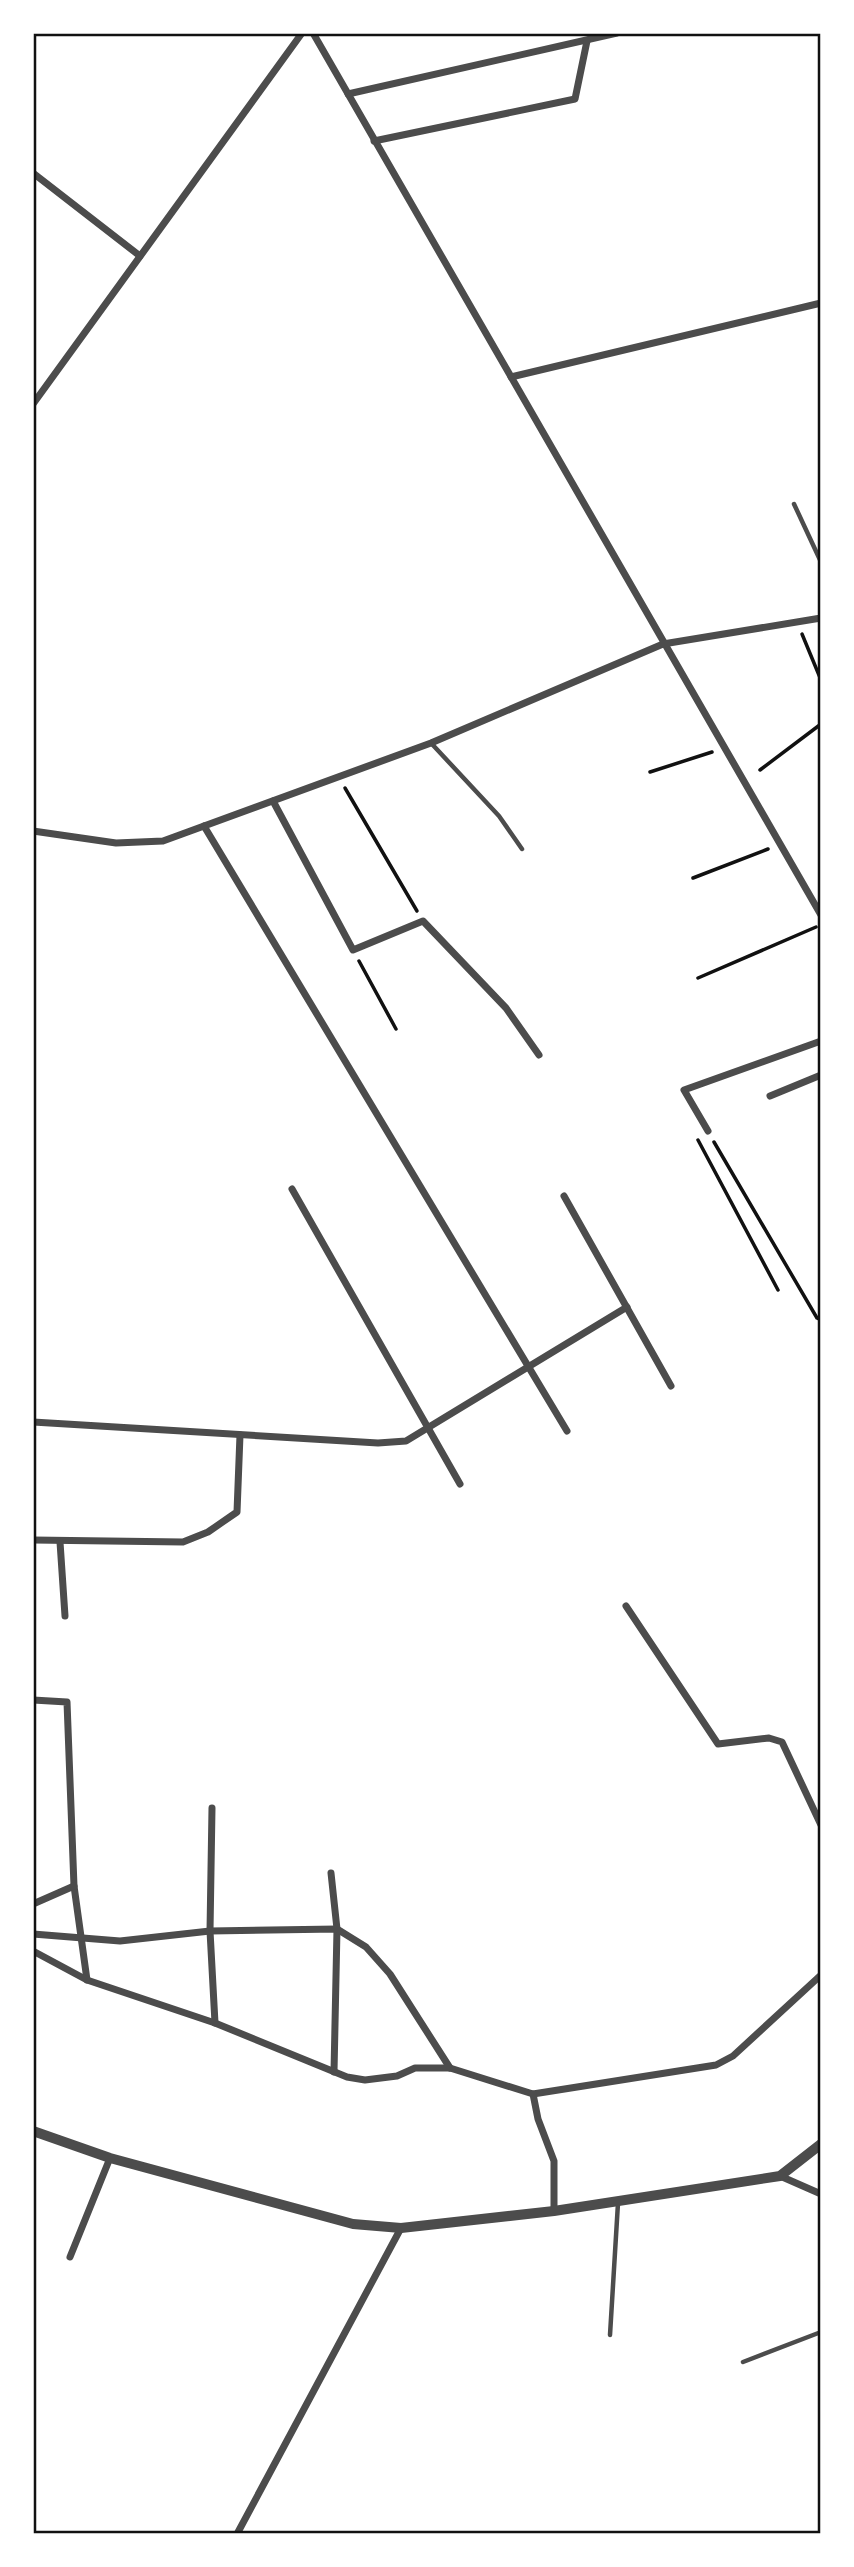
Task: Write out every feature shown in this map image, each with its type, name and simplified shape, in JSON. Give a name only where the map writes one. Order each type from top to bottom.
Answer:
[{"type":"street","points":[[33,404],[302,33]]},
{"type":"street","points":[[313,33],[821,915]]},
{"type":"street","points":[[348,94],[617,33]]},
{"type":"street","points":[[374,141],[575,99],[587,41]]},
{"type":"street","points":[[33,173],[140,256]]},
{"type":"street","points":[[511,377],[821,303]]},
{"type":"street","points":[[33,831],[116,843],[163,841],[431,743],[663,644],[798,624],[821,618]]},
{"type":"street","points":[[273,801],[353,950],[424,921],[506,1008],[539,1055]]},
{"type":"street","points":[[204,826],[567,1431]]},
{"type":"street","points":[[708,1131],[684,1090],[821,1041]]},
{"type":"street","points":[[771,1096],[821,1075]]},
{"type":"street","points":[[292,1189],[460,1483]]},
{"type":"street","points":[[564,1196],[671,1386]]},
{"type":"street","points":[[33,1422],[378,1443],[406,1441],[528,1370],[627,1307]]},
{"type":"street","points":[[33,1540],[184,1542],[208,1532],[237,1512],[240,1435]]},
{"type":"street","points":[[60,1542],[65,1616]]},
{"type":"street","points":[[626,1606],[718,1744],[769,1738],[782,1742],[821,1825]]},
{"type":"street","points":[[33,1700],[67,1702],[74,1886],[86,1980]]},
{"type":"street","points":[[212,1808],[210,1931],[215,2023]]},
{"type":"street","points":[[331,1873],[337,1929],[334,2072]]},
{"type":"street","points":[[33,1904],[74,1886]]},
{"type":"street","points":[[33,1934],[120,1941],[210,1931],[337,1929],[366,1947],[390,1974],[450,2067]]},
{"type":"street","points":[[33,1951],[86,1980],[215,2023],[356,2079],[377,2080],[415,2068],[450,2067],[533,2094],[716,2065],[733,2056],[821,1975]]},
{"type":"street","points":[[533,2094],[538,2119],[554,2161],[557,2185],[554,2211]]},
{"type":"street","points":[[33,2131],[110,2158],[353,2224],[401,2228],[554,2211],[780,2176],[821,2144]]},
{"type":"street","points":[[70,2258],[110,2158]]},
{"type":"street","points":[[780,2176],[821,2194]]},
{"type":"street","points":[[237,2534],[401,2228]]},
{"type":"lane","points":[[793,504],[821,562]]},
{"type":"lane","points":[[431,743],[499,816],[522,849]]},
{"type":"lane","points":[[610,2335],[618,2199]]},
{"type":"lane","points":[[743,2362],[821,2332]]},
{"type":"path","points":[[798,624],[821,680]]},
{"type":"path","points":[[760,770],[821,724]]},
{"type":"path","points":[[650,772],[724,748]]},
{"type":"path","points":[[339,777],[424,921]]},
{"type":"path","points":[[693,878],[780,845]]},
{"type":"path","points":[[698,978],[821,925]]},
{"type":"path","points":[[353,950],[396,1028]]},
{"type":"path","points":[[778,1290],[698,1140],[708,1131],[817,1318],[821,1320]]}]
